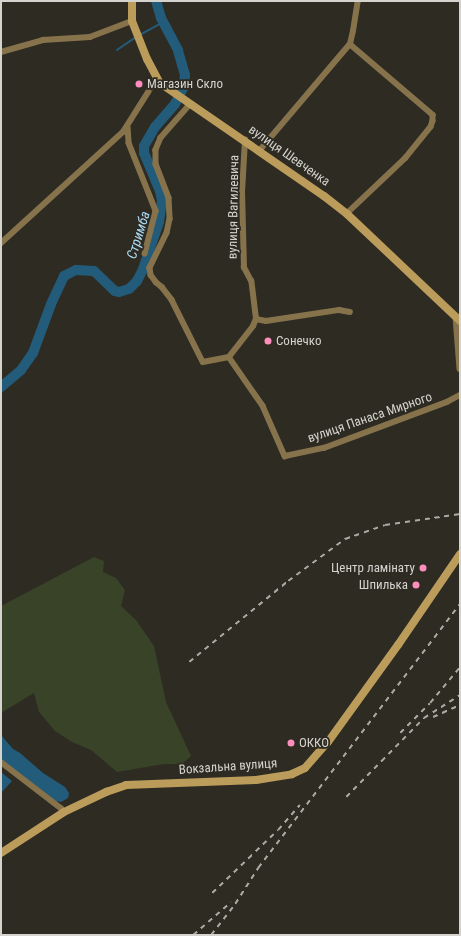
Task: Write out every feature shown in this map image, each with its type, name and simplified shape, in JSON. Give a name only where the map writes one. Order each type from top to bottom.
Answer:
[{"type":"main road","name":"вулиця Шевченка","points":[[132,1],[132,21],[136,32],[156,78],[166,88],[298,176],[347,214],[459,317]]},
{"type":"main road","name":"Вокзальна вулиця","points":[[1,852],[64,812],[106,792],[126,785],[270,778],[292,774],[304,768],[328,742],[398,645],[460,554]]},
{"type":"street","points":[[260,150],[350,44],[354,31],[358,1]]},
{"type":"street","points":[[1,52],[43,40],[90,37],[132,21]]},
{"type":"street","points":[[347,214],[406,158],[431,127],[433,121],[433,115],[350,44]]},
{"type":"street","points":[[1,243],[123,132],[156,78]]},
{"type":"street","points":[[188,103],[161,138],[156,150],[156,164],[169,198],[170,219],[167,233],[150,268],[151,274],[156,282],[172,300],[203,362],[229,357],[253,326],[256,319],[266,321],[339,310],[350,312]]},
{"type":"street","points":[[128,126],[129,143],[156,211],[145,254]]},
{"type":"street","name":"вулиця Вагилевича","points":[[245,140],[242,192],[244,268],[251,281],[256,319]]},
{"type":"street","points":[[459,317],[460,369]]},
{"type":"street","name":"вулиця Панаса Мирного","points":[[229,357],[263,406],[285,456],[324,448],[447,402],[460,395]]},
{"type":"street","points":[[1,762],[61,808],[64,812]]},
{"type":"green space","points":[[94,557],[104,561],[103,572],[116,578],[125,590],[121,606],[136,620],[154,646],[166,702],[191,756],[182,764],[164,764],[117,772],[91,750],[72,742],[55,731],[39,712],[34,693],[1,713],[1,606]]},
{"type":"water","points":[[1,735],[13,749],[20,753],[43,773],[65,787],[69,793],[68,798],[61,802],[56,801],[1,759]]},
{"type":"water","points":[[1,772],[12,781],[1,793]]},
{"type":"waterway","name":"Стримба","points":[[1,387],[21,370],[33,353],[51,304],[64,276],[76,270],[94,271],[115,291],[119,292],[129,289],[137,281],[143,269],[159,222],[162,201],[160,191],[144,153],[144,146],[155,127],[175,104],[183,88],[185,75],[178,50],[161,18],[156,1]]},
{"type":"waterway","points":[[140,35],[163,22]]},
{"type":"waterway","points":[[117,50],[135,38]]},
{"type":"railway","points":[[189,662],[288,581],[345,539],[385,525],[460,514]]},
{"type":"railway","points":[[211,935],[235,904],[258,868],[460,604]]},
{"type":"railway","points":[[400,733],[430,703],[460,667]]},
{"type":"railway","points":[[346,797],[424,718],[460,695]]},
{"type":"railway","points":[[433,717],[460,705]]},
{"type":"railway","points":[[212,893],[278,830],[300,805]]},
{"type":"railway","points":[[193,935],[231,902]]},
{"type":"place","name":"Магазин Скло","points":[[139,84]]},
{"type":"place","name":"Сонечко","points":[[268,341]]},
{"type":"place","name":"Центр ламінату","points":[[423,568]]},
{"type":"place","name":"Шпилька","points":[[416,585]]},
{"type":"place","name":"ОККО","points":[[291,743]]}]
